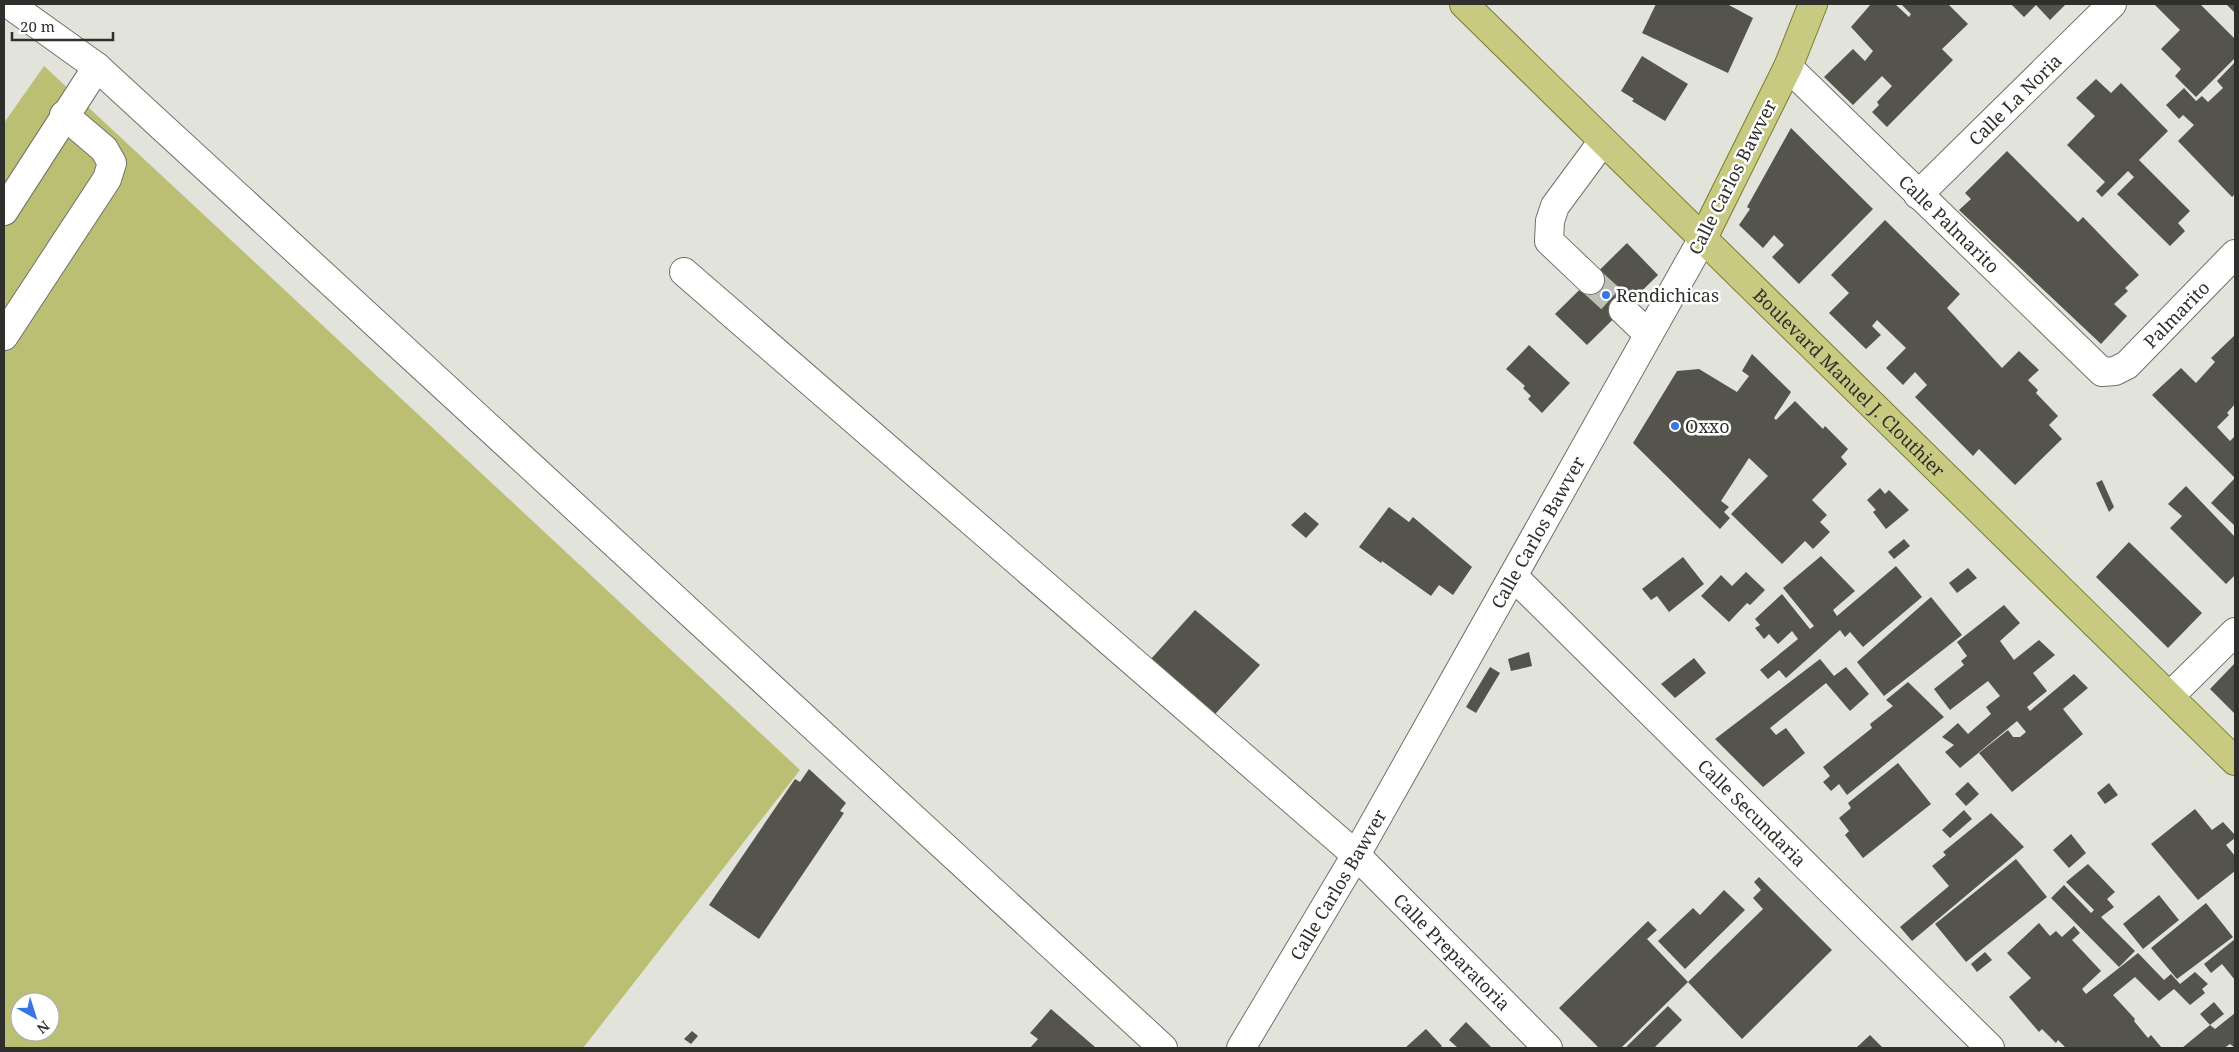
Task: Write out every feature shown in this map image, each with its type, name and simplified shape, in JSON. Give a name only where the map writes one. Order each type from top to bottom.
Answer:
[{"type":"main road","name":"Boulevard Manuel J. Clouthier","points":[[1464,4],[2235,760]]},
{"type":"main road","name":"Calle Carlos Bawver","points":[[1703,238],[1788,67],[1813,4]]},
{"type":"street","points":[[9,4],[97,67],[1163,1048]]},
{"type":"street","name":"Calle La Noria","points":[[1918,196],[2112,4]]},
{"type":"street","points":[[4,211],[64,115],[97,67]]},
{"type":"street","name":"Calle Palmarito","points":[[1788,67],[1918,196],[2102,372],[2115,371]]},
{"type":"street","points":[[4,336],[107,179],[112,163],[104,149],[64,115]]},
{"type":"street","points":[[1590,280],[1549,241],[1550,221],[1555,206],[1603,141]]},
{"type":"street","name":"Calle Carlos Bawver","points":[[1241,1048],[1356,855],[1514,578],[1703,238]]},
{"type":"street","name":"Palmarito","points":[[2115,371],[2127,366],[2235,254]]},
{"type":"street","name":"Calle Preparatoria","points":[[684,272],[1356,855],[1548,1048]]},
{"type":"street","points":[[1622,310],[1648,334]]},
{"type":"street","name":"Calle Secundaria","points":[[1514,578],[1990,1048]]},
{"type":"street","points":[[2170,696],[2235,632]]},
{"type":"green space","points":[[44,66],[800,770],[583,1048],[4,1048],[4,123]]},
{"type":"building","points":[[1656,4],[1727,4],[1753,18],[1728,73],[1642,33]]},
{"type":"building","points":[[1871,4],[1895,4],[1909,17],[1911,14],[1901,4],[1948,4],[1968,24],[1942,49],[1953,60],[1887,127],[1872,112],[1879,105],[1877,102],[1892,86],[1882,76],[1853,105],[1824,77],[1853,49],[1865,61],[1873,51],[1851,27]]},
{"type":"building","points":[[2011,4],[2066,4],[2050,20],[2036,5],[2024,17]]},
{"type":"building","points":[[2154,4],[2200,4],[2235,39],[2235,58],[2196,97],[2175,76],[2181,69],[2161,49],[2180,30]]},
{"type":"building","points":[[2226,4],[2235,4],[2235,13]]},
{"type":"building","points":[[1642,56],[1688,84],[1665,121],[1632,101],[1634,99],[1621,91]]},
{"type":"building","points":[[2235,62],[2235,194],[2232,197],[2178,141],[2194,125],[2183,115],[2179,119],[2166,105],[2184,88],[2196,101],[2202,96],[2208,102],[2223,88],[2217,81]]},
{"type":"building","points":[[2096,79],[2111,93],[2121,83],[2168,131],[2139,160],[2190,211],[2178,223],[2185,231],[2170,246],[2117,194],[2134,177],[2128,171],[2102,197],[2096,191],[2105,182],[2067,145],[2095,116],[2076,98]]},
{"type":"building","points":[[1791,128],[1873,209],[1799,284],[1772,257],[1784,245],[1774,235],[1763,248],[1739,225],[1750,209],[1747,207]]},
{"type":"building","points":[[2007,151],[2078,222],[2083,217],[2139,275],[2125,288],[2128,291],[2114,304],[2127,316],[2101,344],[1959,210],[1971,199],[1965,193]]},
{"type":"building","points":[[1885,220],[1960,294],[1947,308],[2002,368],[2019,351],[2039,370],[2028,380],[2038,390],[2036,393],[2058,416],[2049,425],[2062,439],[2015,485],[1979,449],[1973,456],[1915,397],[1927,385],[1915,372],[1903,385],[1886,368],[1906,348],[1877,320],[1872,326],[1881,335],[1866,349],[1829,313],[1849,293],[1831,275]]},
{"type":"building","name":"Rendichicas","points":[[1627,243],[1658,275],[1587,345],[1555,314]]},
{"type":"building","points":[[2235,335],[2235,404],[2227,413],[2229,415],[2217,427],[2230,441],[2235,436],[2235,478],[2152,395],[2181,368],[2196,383],[2215,362],[2211,358]]},
{"type":"building","points":[[1529,345],[1570,383],[1542,413],[1528,399],[1531,396],[1523,388],[1525,386],[1506,369]]},
{"type":"building","points":[[1752,354],[1791,392],[1774,418],[1776,420],[1795,401],[1823,429],[1825,426],[1848,449],[1841,457],[1847,464],[1812,500],[1827,515],[1820,522],[1830,532],[1813,549],[1805,541],[1782,564],[1731,514],[1768,476],[1749,458],[1721,501],[1729,507],[1724,512],[1730,518],[1720,529],[1633,443],[1677,371],[1699,369],[1737,392],[1749,376],[1742,371]]},
{"type":"building","points":[[2235,478],[2235,526],[2211,503]]},
{"type":"building","points":[[2102,480],[2114,507],[2109,512],[2096,483]]},
{"type":"building","points":[[2186,486],[2235,537],[2235,575],[2226,584],[2170,528],[2182,516],[2168,504]]},
{"type":"building","points":[[1880,488],[1885,494],[1889,490],[1909,510],[1886,529],[1873,512],[1876,510],[1867,500]]},
{"type":"building","points":[[1389,507],[1409,522],[1413,517],[1472,567],[1453,595],[1439,585],[1431,596],[1359,547]]},
{"type":"building","points":[[1305,512],[1319,524],[1306,538],[1291,525]]},
{"type":"building","points":[[1904,539],[1910,546],[1894,559],[1888,552]]},
{"type":"building","points":[[2129,542],[2202,613],[2168,648],[2096,577]]},
{"type":"building","points":[[1821,556],[1855,591],[1833,610],[1837,616],[1896,566],[1922,597],[1863,647],[1850,632],[1845,637],[1840,630],[1786,678],[1779,670],[1768,679],[1760,670],[1798,639],[1792,631],[1778,644],[1769,634],[1764,639],[1755,628],[1760,625],[1755,619],[1782,594],[1810,629],[1814,626],[1783,588]]},
{"type":"building","points":[[1683,557],[1704,584],[1669,612],[1657,596],[1651,600],[1642,589]]},
{"type":"building","points":[[1968,568],[1977,578],[1957,593],[1949,583]]},
{"type":"building","points":[[1746,572],[1765,590],[1750,605],[1747,603],[1729,622],[1701,596],[1721,575],[1732,586]]},
{"type":"building","points":[[1931,597],[1962,635],[1884,696],[1857,662]]},
{"type":"building","points":[[2004,605],[2020,623],[2000,641],[2014,660],[2039,640],[2055,655],[2033,673],[2047,691],[2027,707],[2030,711],[2074,674],[2088,688],[2063,709],[2083,734],[2012,792],[1979,753],[2008,730],[2013,737],[2020,737],[2026,732],[2017,721],[1960,768],[1945,752],[1954,745],[1942,737],[1958,723],[1968,734],[1991,714],[1986,707],[2000,696],[1988,681],[1950,710],[1934,689],[1964,665],[1961,661],[1967,656],[1957,642]]},
{"type":"building","points":[[1195,610],[1260,665],[1206,724],[1142,669]]},
{"type":"building","points":[[1529,652],[1532,666],[1511,671],[1508,659]]},
{"type":"building","points":[[1694,658],[1706,673],[1675,698],[1661,684]]},
{"type":"building","points":[[1820,659],[1834,676],[1846,667],[1869,694],[1850,711],[1826,683],[1770,728],[1776,735],[1786,728],[1805,753],[1763,787],[1715,739]]},
{"type":"building","points":[[2235,663],[2235,714],[2210,689]]},
{"type":"building","points":[[1490,667],[1500,673],[1476,713],[1466,707]]},
{"type":"building","points":[[1908,682],[1944,717],[1847,795],[1839,784],[1831,791],[1823,782],[1830,776],[1823,767],[1872,728],[1870,724],[1893,706],[1886,700]]},
{"type":"building","points":[[1898,763],[1931,804],[1863,858],[1845,835],[1849,831],[1839,818],[1851,808],[1848,803]]},
{"type":"building","points":[[809,769],[846,803],[840,811],[844,813],[759,939],[709,905],[795,779],[800,782]]},
{"type":"building","points":[[1968,782],[1979,794],[1966,806],[1955,794]]},
{"type":"building","points":[[2109,783],[2118,795],[2105,804],[2097,793]]},
{"type":"building","points":[[2195,809],[2212,830],[2223,822],[2235,835],[2235,838],[2226,845],[2235,856],[2235,871],[2198,900],[2151,844]]},
{"type":"building","points":[[1964,810],[1972,819],[1950,838],[1942,830]]},
{"type":"building","points":[[1991,813],[2024,847],[1912,941],[1900,927],[1949,886],[1932,866],[1946,855],[1943,852]]},
{"type":"building","points":[[2071,834],[2086,853],[2069,868],[2053,850]]},
{"type":"building","points":[[2016,859],[2047,897],[1966,962],[1935,924]]},
{"type":"building","points":[[2088,864],[2115,892],[2107,899],[2114,907],[2101,917],[2135,951],[2119,967],[2051,898],[2064,885],[2091,913],[2094,910],[2066,882]]},
{"type":"building","points":[[1759,877],[1832,950],[1742,1039],[1688,982],[1763,909],[1753,898],[1761,890],[1754,882]]},
{"type":"building","points":[[1724,890],[1745,910],[1685,969],[1658,941],[1693,908],[1700,915]]},
{"type":"building","points":[[2159,895],[2179,920],[2143,949],[2123,924]]},
{"type":"building","points":[[2206,903],[2233,937],[2177,979],[2151,948]]},
{"type":"building","points":[[1648,921],[1657,930],[1647,939],[1688,982],[1621,1048],[1599,1048],[1559,1008]]},
{"type":"building","points":[[2039,923],[2050,936],[2056,931],[2062,937],[2074,926],[2080,933],[2072,940],[2101,971],[2082,989],[2086,994],[2138,953],[2164,980],[2171,974],[2180,984],[2195,972],[2208,984],[2202,989],[2205,993],[2190,1005],[2174,989],[2159,1001],[2135,977],[2113,995],[2135,1019],[2134,1021],[2148,1038],[2151,1035],[2162,1048],[2066,1048],[2058,1040],[2056,1043],[2042,1029],[2039,1032],[2009,997],[2031,978],[2007,953]]},
{"type":"building","points":[[2235,939],[2235,980],[2222,964],[2211,973],[2204,964]]},
{"type":"building","points":[[1985,952],[1992,960],[1977,972],[1971,964]]},
{"type":"building","points":[[2214,1002],[2224,1014],[2210,1025],[2200,1014]]},
{"type":"building","points":[[1668,1006],[1682,1020],[1654,1048],[1625,1048]]},
{"type":"building","points":[[1051,1009],[1097,1048],[1030,1048],[1038,1039],[1030,1033]]},
{"type":"building","points":[[2235,1013],[2235,1048],[2230,1044],[2224,1048],[2182,1048],[2210,1025],[2215,1029]]},
{"type":"building","points":[[1466,1022],[1492,1048],[1458,1048],[1449,1040]]},
{"type":"building","points":[[1426,1029],[1442,1046],[1440,1048],[1405,1048]]},
{"type":"building","points":[[692,1031],[698,1036],[691,1044],[684,1039]]},
{"type":"building","points":[[1870,1035],[1883,1048],[1856,1048]]},
{"type":"tunnel","points":[[1590,280],[1623,310]]},
{"type":"place","name":"Rendichicas","points":[[1606,295]]},
{"type":"place","name":"Oxxo","points":[[1675,426]]}]
